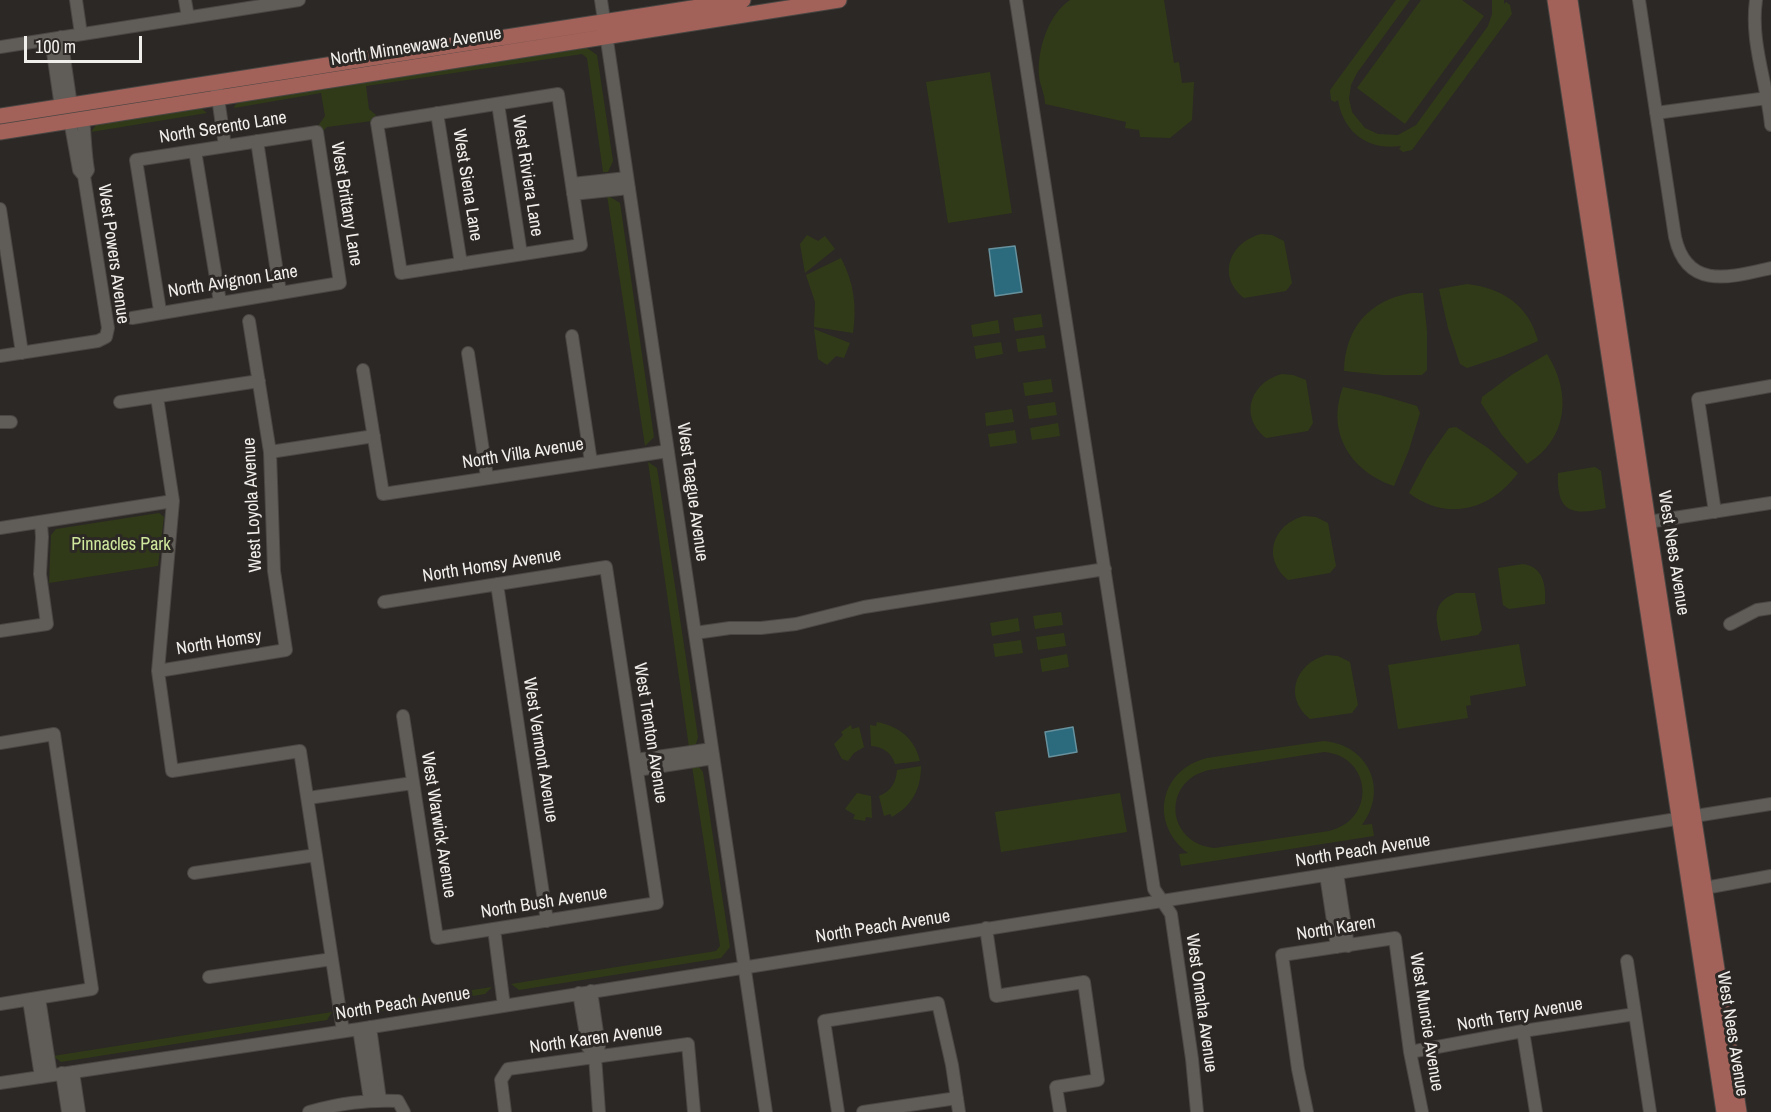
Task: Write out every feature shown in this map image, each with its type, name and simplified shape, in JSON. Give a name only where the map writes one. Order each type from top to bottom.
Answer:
[{"type":"main road","name":"North Minnewawa Avenue","points":[[605,29],[743,0]]},
{"type":"main road","name":"North Minnewawa Avenue","points":[[0,132],[71,113],[605,29],[835,0]]},
{"type":"main road","name":"West Nees Avenue","points":[[1555,0],[1687,819],[1705,888],[1739,1112]]},
{"type":"main road","name":"West Nees Avenue","points":[[1570,0],[1648,522],[1724,1112]]},
{"type":"main road","name":"North Minnewawa Avenue","points":[[0,116],[71,113],[71,116],[77,111],[155,98],[178,88],[217,90]]},
{"type":"main road","points":[[0,123],[71,113]]},
{"type":"street","points":[[76,0],[81,34]]},
{"type":"street","points":[[185,0],[188,17]]},
{"type":"street","points":[[0,46],[299,0]]},
{"type":"street","name":"West Teague Avenue","points":[[601,0],[766,1112]]},
{"type":"street","name":"West Omaha Avenue","points":[[1016,0],[1155,889],[1171,914],[1192,1059],[1197,1112]]},
{"type":"street","points":[[1639,0],[1677,247],[1689,275],[1726,276],[1771,268]]},
{"type":"street","points":[[1756,0],[1755,44],[1771,125]]},
{"type":"street","name":"West Powers Avenue","points":[[22,353],[98,341],[106,337],[108,328],[84,176],[79,170],[80,152],[56,38]]},
{"type":"street","points":[[217,90],[225,146]]},
{"type":"street","points":[[558,94],[581,245],[400,273],[377,123],[498,104],[558,94]]},
{"type":"street","points":[[1656,113],[1767,98]]},
{"type":"street","name":"West Riviera Lane","points":[[498,104],[521,254]]},
{"type":"street","name":"West Siena Lane","points":[[437,113],[461,264]]},
{"type":"street","name":"North Serento Lane","points":[[160,311],[136,160],[317,132]]},
{"type":"street","name":"West Brittany Lane","points":[[317,132],[340,283]]},
{"type":"street","points":[[1576,136],[1581,138],[1585,144],[1602,250],[1613,278]]},
{"type":"street","points":[[257,141],[280,292]]},
{"type":"street","points":[[195,151],[220,302]]},
{"type":"street","points":[[573,189],[628,183]]},
{"type":"street","points":[[0,209],[22,353],[0,356]]},
{"type":"street","name":"North Avignon Lane","points":[[132,318],[160,311],[340,283]]},
{"type":"street","name":"West Loyola Avenue","points":[[249,321],[270,452],[274,571],[286,650]]},
{"type":"street","points":[[572,336],[591,462]]},
{"type":"street","points":[[468,353],[487,477]]},
{"type":"street","points":[[270,452],[374,436],[363,370]]},
{"type":"street","points":[[120,402],[259,381]]},
{"type":"street","points":[[1715,512],[1698,399],[1771,386]]},
{"type":"street","points":[[157,397],[173,501],[158,671],[172,771],[300,751],[343,1031]]},
{"type":"street","name":"North Villa Avenue","points":[[374,436],[383,494],[668,451]]},
{"type":"street","points":[[0,528],[173,501]]},
{"type":"street","points":[[1648,522],[1771,503]]},
{"type":"street","points":[[0,631],[46,624],[40,585],[42,537],[40,523]]},
{"type":"street","name":"North Homsy Avenue","points":[[384,602],[606,567]]},
{"type":"street","name":"West Trenton Avenue","points":[[606,567],[657,903]]},
{"type":"street","points":[[695,633],[730,628],[761,628],[796,624],[864,607],[1104,569]]},
{"type":"street","name":"West Vermont Avenue","points":[[496,584],[547,921]]},
{"type":"street","points":[[1730,624],[1757,610],[1771,608]]},
{"type":"street","name":"North Homsy","points":[[158,671],[286,650]]},
{"type":"street","name":"West Warwick Avenue","points":[[403,716],[437,939]]},
{"type":"street","points":[[0,743],[54,734],[92,989],[0,1004]]},
{"type":"street","points":[[637,765],[712,753]]},
{"type":"street","points":[[308,798],[413,783]]},
{"type":"street","name":"North Peach Avenue","points":[[0,1083],[504,1006],[1771,804]]},
{"type":"street","points":[[194,873],[316,855]]},
{"type":"street","points":[[1331,874],[1342,946]]},
{"type":"street","points":[[1705,888],[1771,876]]},
{"type":"street","name":"North Bush Avenue","points":[[437,939],[657,903]]},
{"type":"street","points":[[986,928],[996,996],[1084,982],[1098,1080],[1056,1087],[1060,1112]]},
{"type":"street","points":[[494,929],[504,1006]]},
{"type":"street","name":"North Karen","points":[[1307,1112],[1298,1069],[1282,955],[1395,938]]},
{"type":"street","name":"West Muncie Avenue","points":[[1395,938],[1410,1052],[1422,1112]]},
{"type":"street","points":[[209,977],[332,958]]},
{"type":"street","points":[[1627,961],[1650,1112]]},
{"type":"street","points":[[585,992],[588,1047],[595,1056],[599,1112]]},
{"type":"street","points":[[34,999],[68,1112]]},
{"type":"street","points":[[838,1112],[824,1022],[938,1004],[959,1112]]},
{"type":"street","name":"North Terry Avenue","points":[[1410,1052],[1523,1031],[1635,1014]]},
{"type":"street","points":[[364,1028],[375,1100]]},
{"type":"street","points":[[1523,1031],[1536,1112]]},
{"type":"street","name":"North Karen Avenue","points":[[505,1112],[501,1080],[508,1069],[688,1044],[694,1112]]},
{"type":"street","points":[[57,1074],[79,1112]]},
{"type":"street","points":[[863,1112],[957,1098]]},
{"type":"street","points":[[309,1112],[375,1100],[401,1107]]},
{"type":"green space","points":[[1070,0],[1164,0],[1174,63],[1179,62],[1182,83],[1194,82],[1192,120],[1170,138],[1140,137],[1139,130],[1125,128],[1126,122],[1045,104],[1039,76],[1042,44],[1050,24]]},
{"type":"green space","points":[[1396,0],[1410,0],[1357,73],[1351,85],[1349,99],[1352,112],[1365,128],[1378,134],[1398,135],[1416,125],[1488,26],[1492,14],[1492,0],[1504,0],[1504,4],[1506,2],[1510,5],[1512,14],[1412,150],[1403,152],[1399,149],[1401,146],[1378,145],[1359,137],[1345,121],[1338,100],[1335,102],[1331,100],[1330,90]]},
{"type":"green space","points":[[1421,0],[1462,0],[1484,16],[1405,124],[1357,88]]},
{"type":"green space","points":[[587,48],[597,55],[613,161],[608,172],[603,172],[587,58],[582,54],[366,86],[369,109],[376,115],[372,121],[327,127],[323,131],[318,126],[325,116],[321,93],[234,108],[242,101]]},
{"type":"green space","points":[[990,72],[1012,213],[948,223],[926,82]]},
{"type":"green space","points":[[201,108],[207,113],[91,132],[96,125]]},
{"type":"green space","points":[[607,195],[620,203],[654,437],[645,446]]},
{"type":"green space","points":[[1261,234],[1272,235],[1284,241],[1292,283],[1286,291],[1244,298],[1230,280],[1230,261],[1241,244]]},
{"type":"green space","points":[[807,235],[818,241],[825,236],[835,249],[805,273],[800,244]]},
{"type":"green space","points":[[841,258],[849,276],[853,295],[855,313],[853,333],[814,327],[815,302],[806,275]]},
{"type":"green space","points":[[1467,284],[1492,290],[1512,300],[1528,317],[1538,341],[1467,368],[1460,364],[1448,328],[1439,289]]},
{"type":"green space","points":[[1412,293],[1423,293],[1427,331],[1427,370],[1422,375],[1383,375],[1344,371],[1349,342],[1362,318],[1383,302]]},
{"type":"green space","points":[[1041,314],[1043,327],[1015,331],[1013,318]]},
{"type":"green space","points":[[998,320],[1000,333],[973,337],[971,325]]},
{"type":"green space","points":[[814,329],[850,343],[844,358],[836,356],[827,365],[818,359]]},
{"type":"green space","points":[[1044,335],[1046,348],[1018,352],[1016,339]]},
{"type":"green space","points":[[1001,342],[1003,354],[976,359],[974,346]]},
{"type":"green space","points":[[1547,354],[1560,384],[1562,414],[1551,442],[1541,454],[1527,464],[1502,435],[1481,403],[1482,397],[1513,374]]},
{"type":"green space","points":[[1282,374],[1306,380],[1313,423],[1308,431],[1266,438],[1252,420],[1252,401],[1262,384]]},
{"type":"green space","points":[[1051,379],[1053,392],[1025,396],[1023,383]]},
{"type":"green space","points":[[1343,387],[1417,406],[1420,413],[1409,450],[1394,486],[1365,471],[1346,448],[1340,434],[1338,419]]},
{"type":"green space","points":[[1055,402],[1057,415],[1029,419],[1027,406]]},
{"type":"green space","points":[[1012,409],[1014,422],[986,426],[985,413]]},
{"type":"green space","points":[[1058,423],[1060,436],[1032,440],[1030,428]]},
{"type":"green space","points":[[1456,427],[1488,448],[1518,473],[1495,496],[1468,508],[1453,509],[1423,502],[1409,493],[1427,459],[1449,428]]},
{"type":"green space","points":[[1015,430],[1017,443],[990,447],[988,434]]},
{"type":"green space","points":[[648,462],[657,468],[698,737],[696,744],[689,747]]},
{"type":"green space","points":[[1595,467],[1601,471],[1606,508],[1584,512],[1569,509],[1560,496],[1558,473]]},
{"type":"green space","name":"Pinnacles Park","points":[[159,513],[164,517],[158,566],[49,583],[51,535],[56,529]]},
{"type":"green space","points":[[1304,516],[1316,517],[1328,523],[1336,566],[1330,573],[1288,580],[1275,562],[1274,543],[1285,526]]},
{"type":"green space","points":[[1523,564],[1535,569],[1542,578],[1545,604],[1509,609],[1503,605],[1498,568]]},
{"type":"green space","points":[[1456,593],[1475,593],[1482,630],[1478,635],[1441,641],[1437,613],[1442,602]]},
{"type":"green space","points":[[1061,612],[1063,625],[1035,629],[1033,616]]},
{"type":"green space","points":[[1018,618],[1020,631],[992,636],[990,623]]},
{"type":"green space","points":[[1064,633],[1066,646],[1038,650],[1036,637]]},
{"type":"green space","points":[[1021,640],[1023,653],[995,657],[993,644]]},
{"type":"green space","points":[[1519,644],[1526,686],[1470,696],[1471,705],[1466,706],[1468,718],[1398,729],[1388,665]]},
{"type":"green space","points":[[1067,654],[1069,667],[1042,672],[1040,659]]},
{"type":"green space","points":[[1326,655],[1338,656],[1350,662],[1358,705],[1352,713],[1310,719],[1297,701],[1296,682],[1300,673],[1307,666],[1315,659]]},
{"type":"green space","points":[[877,722],[899,730],[905,735],[914,746],[920,761],[895,764],[886,751],[871,746],[870,725],[876,726]]},
{"type":"green space","points":[[851,725],[852,729],[859,727],[864,747],[854,753],[848,761],[842,759],[834,744],[843,735],[841,732]]},
{"type":"green space","points":[[1324,741],[1339,744],[1352,751],[1370,771],[1374,797],[1370,811],[1362,825],[1372,824],[1374,836],[1181,866],[1179,854],[1188,853],[1176,841],[1168,828],[1164,813],[1165,799],[1178,774],[1191,764],[1207,758]],"holes":[[[1324,752],[1340,756],[1352,764],[1359,776],[1362,789],[1361,802],[1355,815],[1345,825],[1329,831],[1215,848],[1199,844],[1187,836],[1179,824],[1176,812],[1177,798],[1183,786],[1193,776],[1209,770]]]},
{"type":"green space","points":[[692,766],[699,767],[703,772],[730,947],[721,958],[519,990],[511,984],[716,951],[720,946]]},
{"type":"green space","points":[[921,766],[917,789],[910,802],[892,817],[890,814],[884,816],[879,796],[892,786],[897,770]]},
{"type":"green space","points":[[857,793],[871,796],[872,818],[866,817],[865,821],[853,819],[855,815],[845,809]]},
{"type":"green space","points":[[1120,793],[1127,832],[1001,852],[995,812]]},
{"type":"green space","points":[[492,987],[485,994],[355,1015],[348,1009]]},
{"type":"green space","points":[[332,1012],[327,1020],[61,1062],[53,1056]]},
{"type":"water","points":[[1015,246],[1022,292],[995,296],[989,249]]},
{"type":"water","points":[[1073,727],[1077,752],[1049,757],[1045,732]]}]
